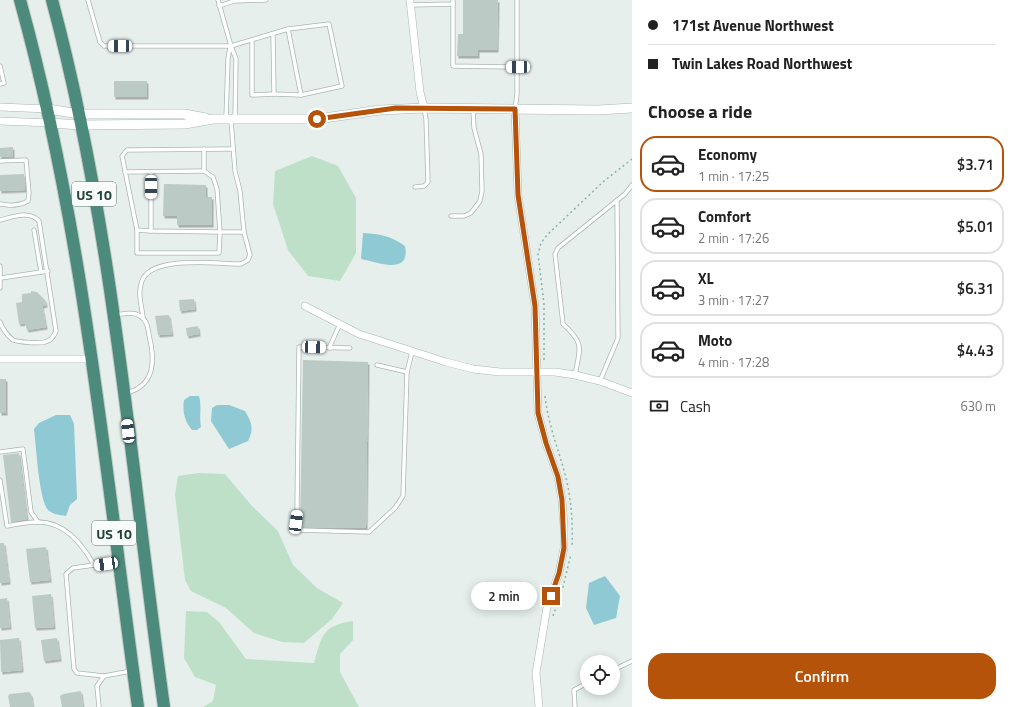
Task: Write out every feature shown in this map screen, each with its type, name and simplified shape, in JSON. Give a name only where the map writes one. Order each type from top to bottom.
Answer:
[{"type":"highway","name":"US 10","points":[[20,0],[51,122],[74,241],[92,359],[138,707]]},
{"type":"highway","name":"US 10","points":[[52,0],[80,119],[112,315],[164,707]]},
{"type":"street","points":[[410,2],[420,92],[424,108]]},
{"type":"street","points":[[0,107],[48,109],[80,119]]},
{"type":"street","points":[[0,121],[51,122],[80,119],[185,124],[213,119],[317,119],[380,110],[424,108],[598,110],[632,108]]},
{"type":"street","points":[[515,109],[518,195],[535,306],[538,413],[546,443],[558,477],[562,500],[564,548],[559,573],[547,607],[542,633],[536,673],[539,707]]},
{"type":"street","points":[[305,306],[360,334],[412,352],[473,369],[500,372],[537,372],[576,375],[600,381],[632,393]]},
{"type":"street","points":[[0,359],[92,359]]},
{"type":"lane","points":[[88,0],[100,42],[104,46],[231,46],[252,40],[273,34],[288,30],[329,24],[342,86],[301,95],[252,94],[252,40]]},
{"type":"lane","points":[[218,0],[236,59],[231,119]]},
{"type":"lane","points":[[219,6],[238,1],[266,0]]},
{"type":"lane","points":[[515,109],[518,67],[517,0]]},
{"type":"lane","points":[[410,2],[453,2],[453,66],[518,67]]},
{"type":"lane","points":[[288,30],[301,95]]},
{"type":"lane","points":[[273,34],[274,94]]},
{"type":"lane","points":[[143,318],[140,288],[143,278],[150,271],[160,266],[178,263],[241,264],[248,260],[250,256],[244,232],[240,191],[234,171],[232,149],[228,59],[231,46]]},
{"type":"lane","points":[[0,66],[4,83],[0,84]]},
{"type":"lane","points":[[415,187],[424,186],[428,182],[426,119],[424,108]]},
{"type":"lane","points":[[452,216],[464,216],[471,213],[482,196],[482,154],[474,128],[474,109]]},
{"type":"lane","points":[[204,149],[204,171]]},
{"type":"lane","points":[[125,172],[204,171],[213,177],[217,189],[220,232],[219,253],[137,253],[137,230],[125,172],[122,156],[127,150],[232,149]]},
{"type":"lane","points":[[0,161],[26,160],[29,193],[28,201],[23,204],[10,206],[0,204]]},
{"type":"lane","points":[[151,172],[151,232]]},
{"type":"lane","points":[[576,375],[580,347],[576,336],[563,324],[555,254],[558,248],[617,200],[632,185]]},
{"type":"lane","points":[[600,381],[618,338],[617,200]]},
{"type":"lane","points":[[0,220],[28,214],[36,217],[39,221],[48,271],[56,331],[53,337],[45,342],[20,342],[14,340],[3,330],[0,322]]},
{"type":"lane","points":[[34,230],[40,272]]},
{"type":"lane","points":[[137,230],[151,232],[244,232]]},
{"type":"lane","points":[[0,266],[0,288]]},
{"type":"lane","points":[[1,278],[48,271]]},
{"type":"lane","points":[[112,315],[129,313],[140,315],[146,322],[151,342],[153,357],[152,368],[146,382],[137,390],[123,394]]},
{"type":"lane","points":[[329,348],[340,324]]},
{"type":"lane","points":[[350,348],[299,347],[297,509],[295,528],[297,530],[369,532],[399,503],[403,496],[408,372],[412,352]]},
{"type":"lane","points":[[377,365],[408,372]]},
{"type":"lane","points":[[0,452],[23,449],[32,512],[38,522]]},
{"type":"lane","points":[[0,480],[7,526],[38,522],[52,524],[64,530],[78,541],[94,565]]},
{"type":"lane","points":[[118,562],[73,568],[66,574],[74,669],[77,673],[104,676],[133,671]]},
{"type":"lane","points":[[620,667],[632,661]]},
{"type":"lane","points":[[99,707],[97,686],[104,676]]},
{"type":"lane","points":[[575,707],[574,690],[580,687]]},
{"type":"green space","points":[[312,156],[338,166],[356,198],[356,253],[340,281],[308,276],[288,250],[273,204],[275,171]]},
{"type":"green space","points":[[199,473],[225,474],[252,506],[278,531],[293,565],[317,588],[343,603],[332,619],[304,643],[282,642],[254,633],[226,608],[191,591],[185,580],[175,495],[178,476]]},
{"type":"green space","points":[[186,611],[207,612],[219,622],[246,659],[314,663],[319,645],[325,633],[335,626],[353,621],[353,640],[340,654],[340,672],[359,707],[203,707],[213,701],[216,685],[195,677],[184,658]]},
{"type":"water","points":[[363,233],[386,236],[405,246],[403,261],[398,264],[391,265],[361,259]]},
{"type":"water","points":[[190,396],[199,396],[200,400],[201,427],[197,430],[192,430],[186,420],[184,412],[184,400]]},
{"type":"water","points":[[217,405],[229,405],[245,411],[252,429],[248,441],[229,449],[211,421],[212,408]]},
{"type":"water","points":[[56,415],[70,415],[74,424],[77,499],[70,505],[66,516],[56,514],[48,510],[45,504],[40,484],[34,429],[39,423]]},
{"type":"water","points":[[605,576],[620,596],[616,618],[594,625],[586,608],[589,583]]},
{"type":"building","points":[[463,0],[498,0],[497,50],[478,50],[478,56],[457,56],[458,34],[463,34]]},
{"type":"building","points":[[114,81],[147,81],[147,97],[114,97]]},
{"type":"building","points":[[13,147],[13,156],[0,157],[0,148]]},
{"type":"building","points":[[24,174],[25,190],[0,191],[0,175]]},
{"type":"building","points":[[164,184],[206,185],[206,197],[212,197],[212,225],[177,225],[177,216],[163,216]]},
{"type":"building","points":[[31,291],[37,292],[45,300],[46,305],[42,306],[46,327],[27,330],[25,323],[19,324],[16,303],[22,302],[22,294],[31,293]]},
{"type":"building","points":[[194,299],[195,309],[180,311],[179,300]]},
{"type":"building","points":[[169,315],[172,334],[158,335],[155,316]]},
{"type":"building","points":[[198,326],[199,334],[187,336],[186,328]]},
{"type":"building","points":[[303,360],[368,362],[366,528],[300,527]]},
{"type":"building","points":[[0,379],[6,379],[6,413],[0,413]]},
{"type":"building","points":[[19,453],[27,519],[11,522],[3,455]]},
{"type":"building","points":[[0,543],[4,543],[9,582],[0,583]]},
{"type":"building","points":[[46,547],[50,580],[30,582],[26,549]]},
{"type":"building","points":[[51,594],[54,627],[35,628],[32,596]]},
{"type":"building","points":[[7,598],[10,627],[0,628],[0,599]]},
{"type":"building","points":[[19,638],[22,670],[1,672],[0,640]]},
{"type":"building","points":[[57,638],[60,659],[44,661],[41,640]]},
{"type":"building","points":[[81,691],[83,707],[62,707],[60,696],[63,694]]},
{"type":"building","points":[[29,692],[31,694],[33,707],[10,707],[8,696],[10,694]]},
{"type":"route","points":[[317,119],[396,108],[515,109],[518,195],[532,277],[535,306],[538,413],[546,443],[558,477],[564,526],[564,548],[559,573],[551,596]]}]
